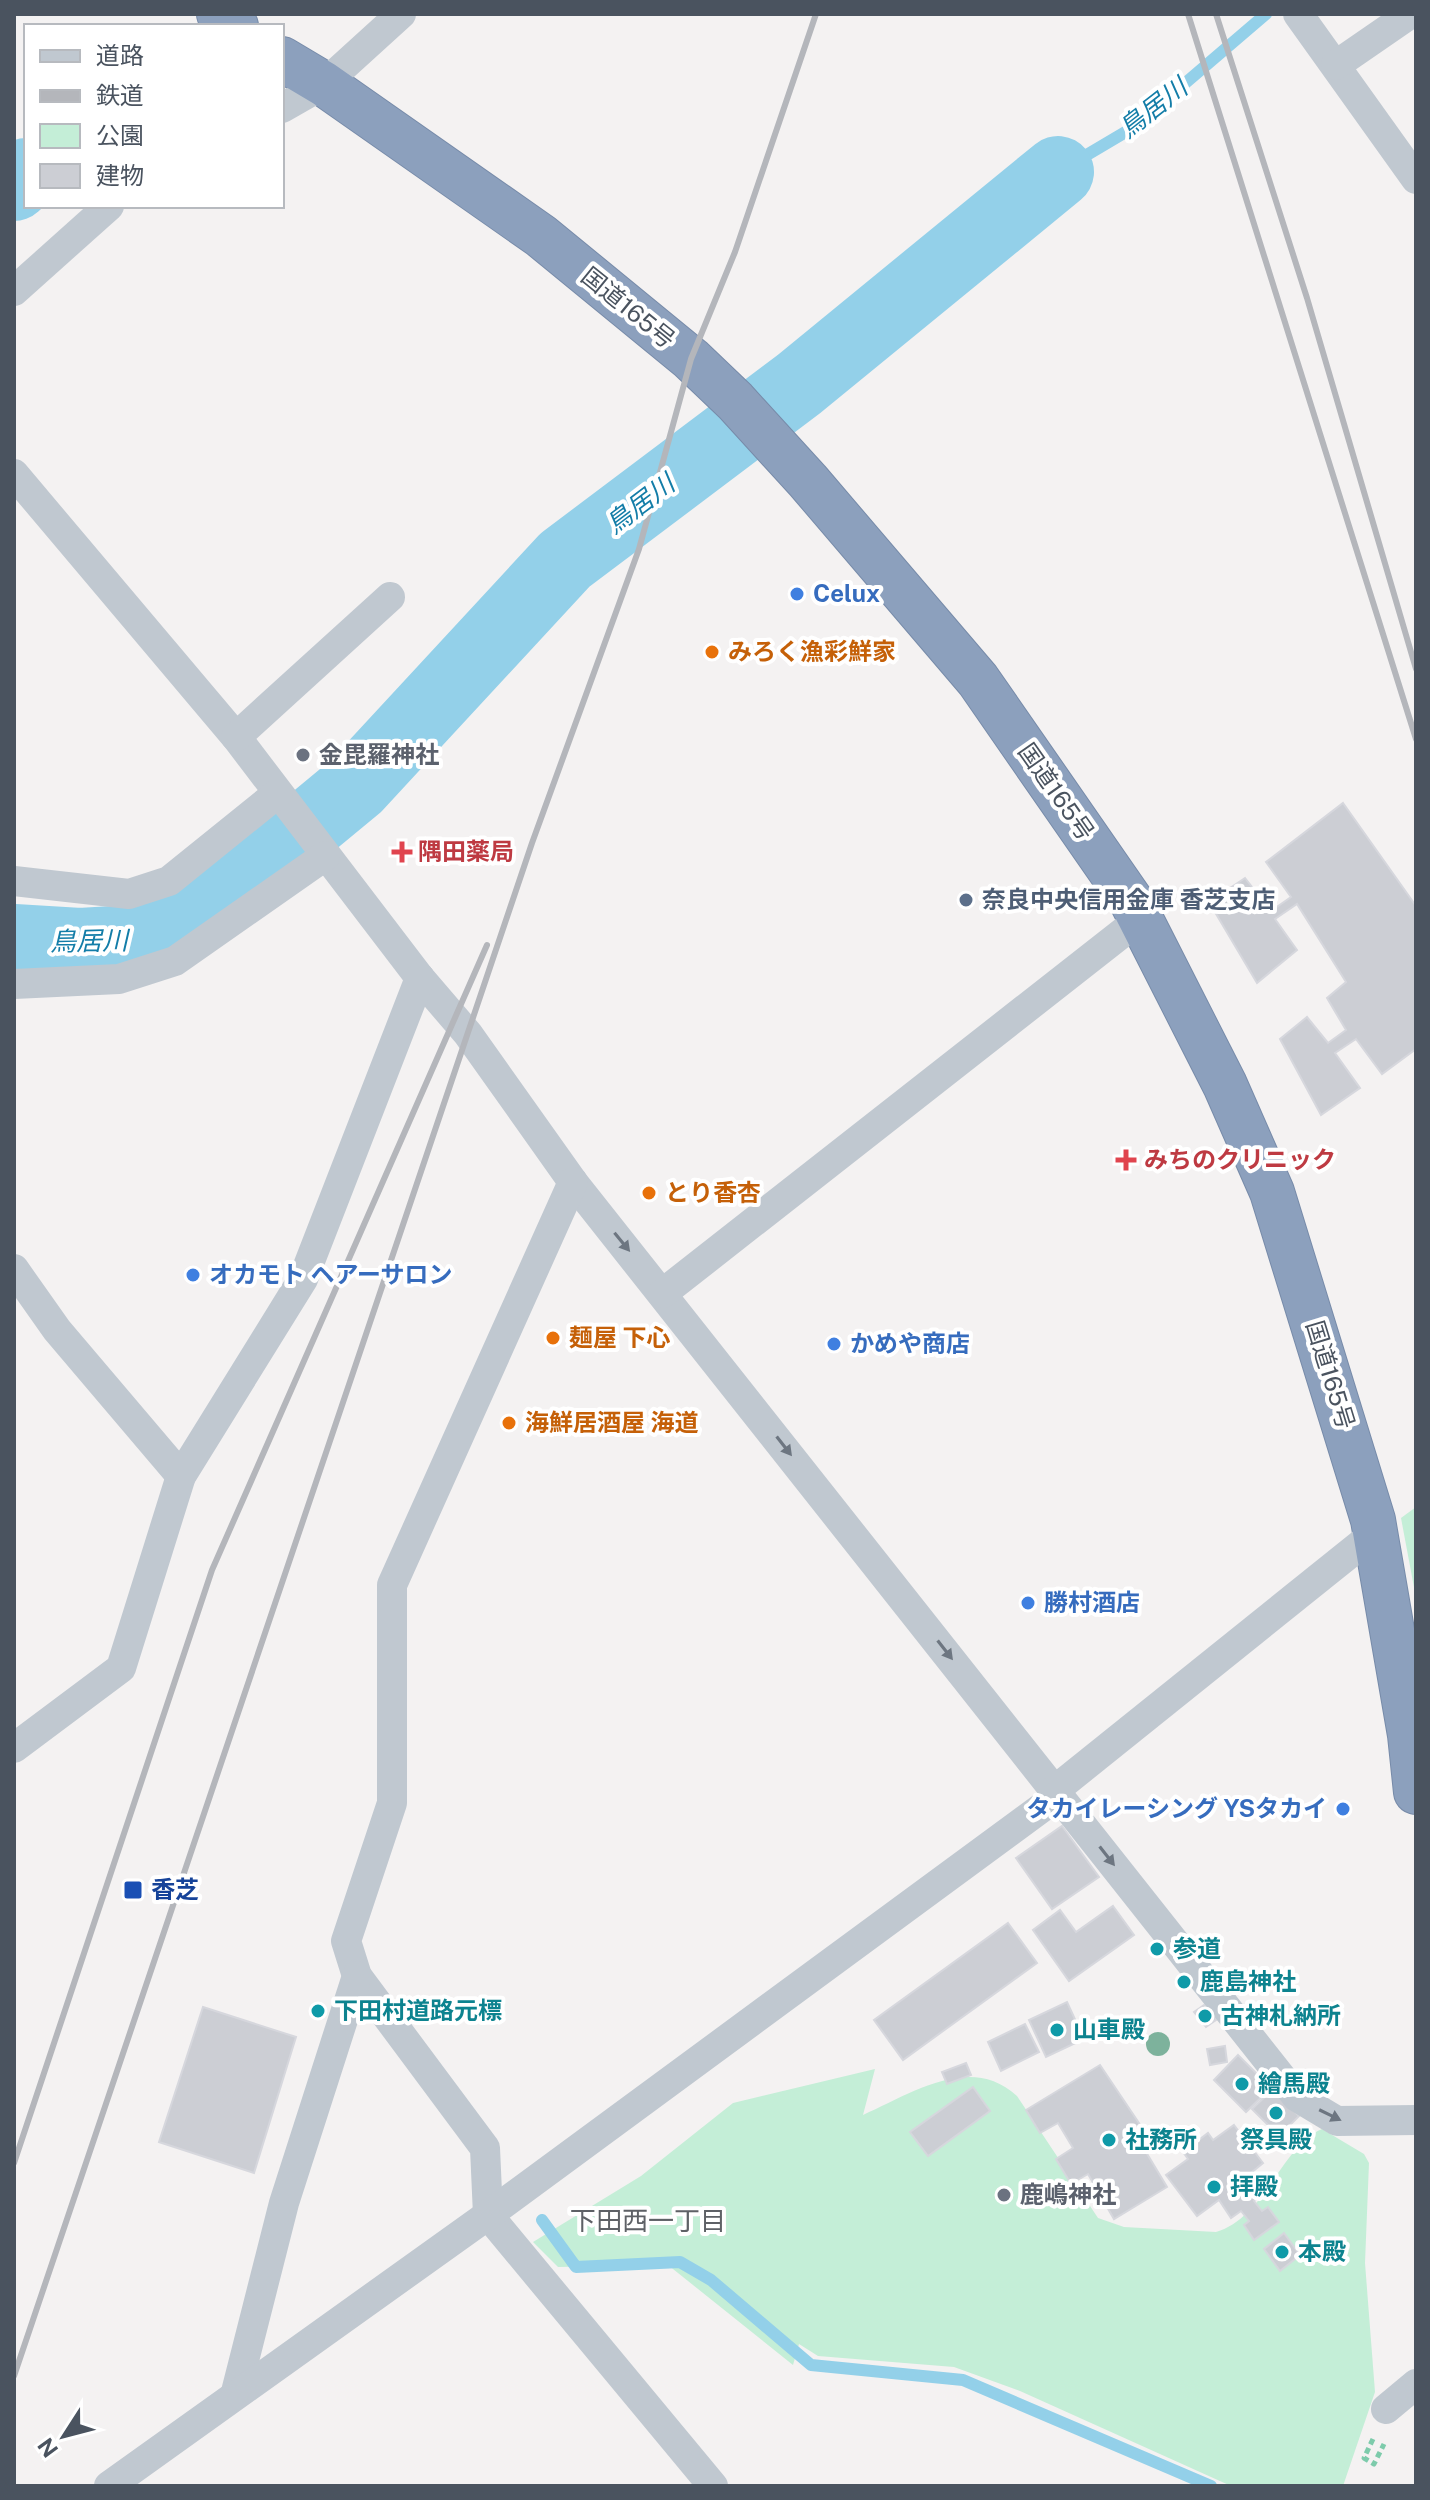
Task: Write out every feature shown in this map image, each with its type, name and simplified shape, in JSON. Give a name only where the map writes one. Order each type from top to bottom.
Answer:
[{"type":"highway","name":"国道165号","points":[[297,81],[541,236],[691,359],[735,401],[808,481],[978,680],[1140,919],[1225,1085],[1272,1192],[1340,1406],[1375,1533],[1410,1735],[1416,1792]]},
{"type":"street","points":[[297,81],[401,14]]},
{"type":"street","points":[[1298,14],[1416,179]]},
{"type":"street","points":[[1336,65],[1410,14]]},
{"type":"street","points":[[14,291],[107,208]]},
{"type":"street","points":[[14,474],[236,737],[420,978],[468,1034],[573,1182],[1297,2097],[1337,2121],[1416,2120]]},
{"type":"street","points":[[236,737],[390,597]]},
{"type":"street","points":[[14,881],[129,894],[169,881],[278,793]]},
{"type":"street","points":[[14,984],[119,979],[175,961],[325,856]]},
{"type":"street","points":[[663,1293],[1140,919]]},
{"type":"street","points":[[14,1748],[121,1668],[181,1476],[303,1279],[420,978]]},
{"type":"street","points":[[573,1182],[392,1585],[392,1803],[346,1941],[357,1976],[485,2148],[488,2215],[713,2486]]},
{"type":"street","points":[[14,1269],[57,1330],[181,1476]]},
{"type":"street","points":[[109,2486],[236,2392],[488,2215],[1057,1793],[1375,1533]]},
{"type":"street","points":[[236,2392],[284,2203],[357,1976]]},
{"type":"street","points":[[1386,2409],[1416,2384]]},
{"type":"green space","points":[[1416,1507],[1416,1598],[1401,1518]]},
{"type":"green space","name":"鹿嶋神社","points":[[875,2069],[863,2115],[940,2082],[980,2078],[999,2084],[1017,2096],[1098,2218],[1124,2227],[1216,2232],[1233,2224],[1261,2197],[1308,2137],[1322,2129],[1364,2154],[1369,2163],[1365,2263],[1375,2392],[1343,2486],[1231,2486],[1020,2391],[954,2367],[818,2356],[799,2344],[793,2365],[668,2265],[558,2267],[533,2242],[641,2176],[733,2103]]},
{"type":"building","points":[[1343,803],[1416,906],[1416,1049],[1382,1074],[1356,1039],[1335,1053],[1360,1088],[1321,1115],[1280,1039],[1307,1017],[1328,1043],[1346,1030],[1327,998],[1346,982],[1297,904],[1275,919],[1297,950],[1257,983],[1209,902],[1245,878],[1271,911],[1291,897],[1266,862]]},
{"type":"building","points":[[1062,1826],[1099,1877],[1052,1909],[1016,1858]]},
{"type":"building","points":[[1113,1906],[1134,1935],[1069,1981],[1033,1930],[1060,1910],[1076,1932]]},
{"type":"building","points":[[1008,1923],[1037,1963],[903,2060],[874,2020]]},
{"type":"building","name":"山車殿","points":[[1067,2002],[1084,2039],[1046,2057],[1029,2020]]},
{"type":"building","name":"古神札納所","points":[[1204,2005],[1216,2020],[1206,2027],[1194,2012]]},
{"type":"building","points":[[203,2007],[296,2037],[254,2173],[159,2142]]},
{"type":"building","points":[[1025,2024],[1039,2052],[1001,2071],[988,2042]]},
{"type":"building","points":[[1225,2046],[1227,2062],[1210,2065],[1207,2049]]},
{"type":"building","name":"繪馬殿","points":[[1238,2055],[1271,2088],[1246,2112],[1214,2080]]},
{"type":"building","points":[[966,2063],[971,2075],[947,2084],[942,2072]]},
{"type":"building","name":"社務所","points":[[1100,2065],[1155,2147],[1146,2152],[1167,2187],[1114,2219],[1088,2174],[1071,2184],[1056,2159],[1073,2148],[1058,2123],[1040,2133],[1026,2110]]},
{"type":"building","points":[[973,2087],[990,2111],[928,2156],[910,2132]]},
{"type":"building","name":"祭具殿","points":[[1272,2090],[1299,2116],[1279,2136],[1252,2109]]},
{"type":"building","name":"拝殿","points":[[1234,2125],[1263,2163],[1246,2177],[1261,2196],[1254,2201],[1262,2211],[1268,2207],[1279,2222],[1254,2240],[1244,2225],[1249,2221],[1241,2211],[1231,2218],[1219,2200],[1197,2216],[1166,2175],[1188,2159],[1183,2152],[1208,2133],[1213,2140]]},
{"type":"building","name":"本殿","points":[[1284,2233],[1300,2255],[1280,2271],[1264,2249]]},
{"type":"waterway","name":"鳥居川","points":[[1058,172],[1134,127],[1266,14]]},
{"type":"waterway","name":"鳥居川","points":[[14,940],[80,944],[148,940],[223,896],[356,786],[565,560],[799,384],[1058,172]]},
{"type":"waterway","points":[[14,185],[24,176]]},
{"type":"waterway","points":[[542,2220],[576,2267],[680,2262],[711,2280],[811,2365],[963,2380],[1211,2486]]},
{"type":"railway","points":[[14,2376],[532,843],[639,549],[691,359],[735,252],[816,14]]},
{"type":"railway","points":[[1188,14],[1416,739]]},
{"type":"railway","points":[[1216,14],[1307,298],[1416,669]]},
{"type":"railway","points":[[14,2163],[212,1570],[487,945]]},
{"type":"place","name":"Celux","points":[[797,594]]},
{"type":"place","name":"みろく漁彩鮮家","points":[[712,652]]},
{"type":"place","name":"金毘羅神社","points":[[303,755]]},
{"type":"place","name":"隅田薬局","points":[[402,852]]},
{"type":"place","name":"奈良中央信用金庫 香芝支店","points":[[966,900]]},
{"type":"place","name":"みちのクリニック","points":[[1126,1160]]},
{"type":"place","name":"とり香杏","points":[[649,1193]]},
{"type":"place","name":"オカモト ヘアーサロン","points":[[193,1275]]},
{"type":"place","name":"麺屋 下心","points":[[553,1338]]},
{"type":"place","name":"かめや商店","points":[[834,1344]]},
{"type":"place","name":"海鮮居酒屋 海道","points":[[509,1423]]},
{"type":"place","name":"勝村酒店","points":[[1028,1603]]},
{"type":"place","name":"タカイレーシング YSタカイ","points":[[1343,1809]]},
{"type":"place","name":"香芝","points":[[133,1890]]},
{"type":"place","name":"参道","points":[[1157,1949]]},
{"type":"place","name":"鹿島神社","points":[[1184,1982]]},
{"type":"place","name":"下田村道路元標","points":[[318,2011]]},
{"type":"place","name":"古神札納所","points":[[1205,2016]]},
{"type":"place","name":"山車殿","points":[[1057,2030]]},
{"type":"place","name":"繪馬殿","points":[[1242,2084]]},
{"type":"place","name":"祭具殿","points":[[1276,2113]]},
{"type":"place","name":"社務所","points":[[1109,2140]]},
{"type":"place","name":"拝殿","points":[[1214,2187]]},
{"type":"place","name":"鹿嶋神社","points":[[1004,2195]]},
{"type":"place","name":"本殿","points":[[1282,2252]]},
{"type":"district","name":"下田西一丁目","points":[[648,2221]]}]
